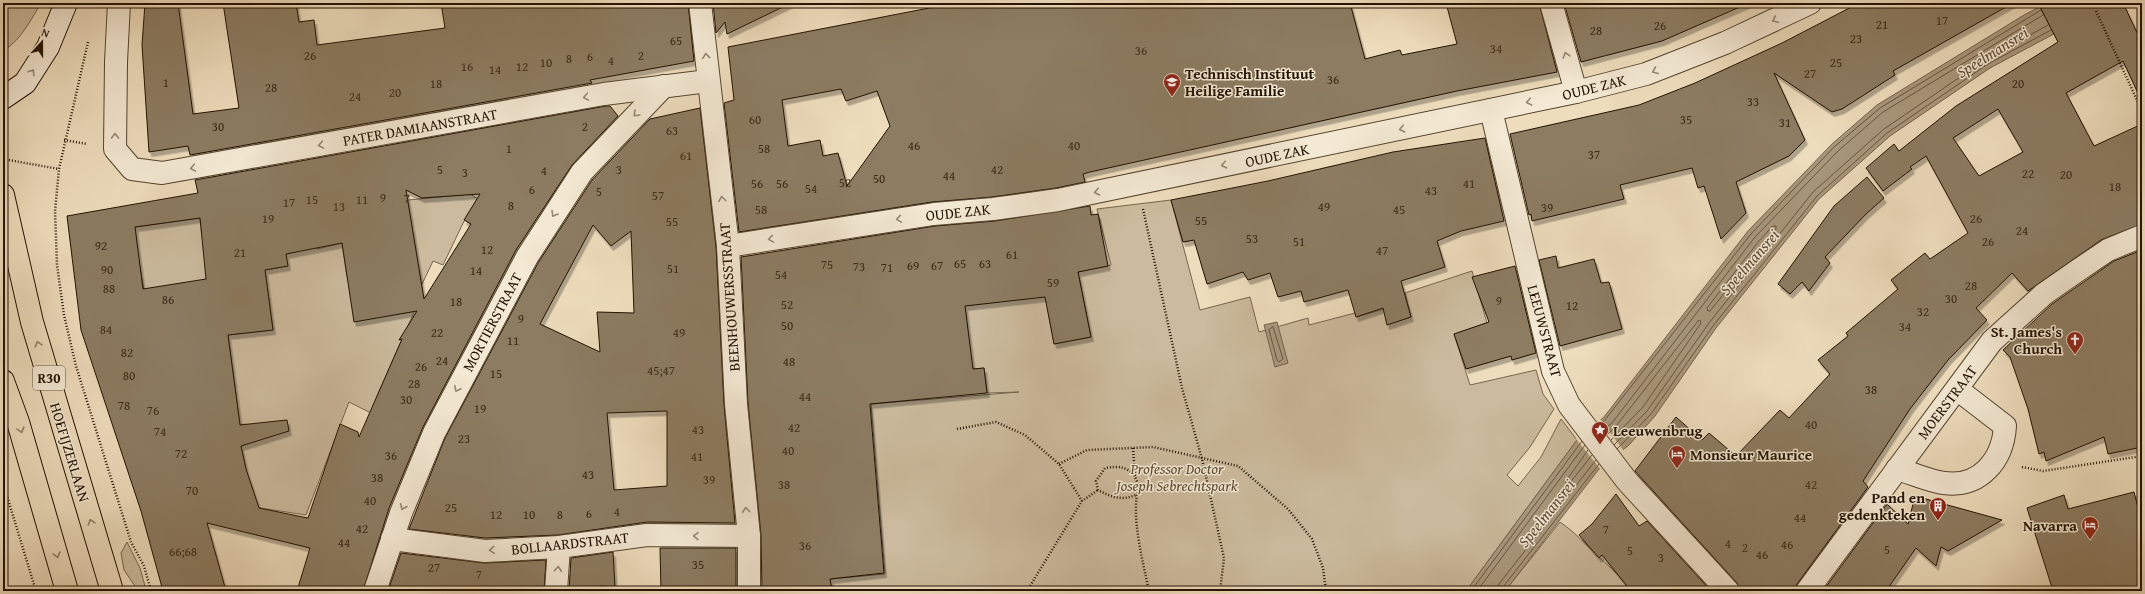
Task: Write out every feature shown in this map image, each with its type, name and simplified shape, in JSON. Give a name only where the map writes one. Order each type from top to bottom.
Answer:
[{"type":"main road","name":"HOEFIJZERLAAN","points":[[3,196],[32,322],[112,591]]},
{"type":"main road","points":[[3,381],[18,422],[67,591]]},
{"type":"street","points":[[3,98],[25,83],[48,47],[66,3]]},
{"type":"street","name":"PATER DAMIAANSTRAAT","points":[[119,3],[116,62],[115,149],[132,169],[162,173],[604,94],[708,81]]},
{"type":"street","name":"BEENHOUWERSSTRAAT","points":[[700,3],[728,246],[736,404],[749,536],[749,591]]},
{"type":"street","points":[[1551,3],[1576,92]]},
{"type":"street","name":"OUDE ZAK","points":[[728,246],[934,214],[994,209],[1051,201],[1576,92],[1646,74],[1724,43],[1810,3]]},
{"type":"street","name":"MORTIERSTRAAT","points":[[375,591],[401,513],[434,433],[527,257],[582,172],[664,86]]},
{"type":"street","name":"LEEUWSTRAAT","points":[[1492,110],[1553,372],[1569,405],[1627,482],[1728,591]]},
{"type":"street","name":"MOERSTRAAT","points":[[1807,591],[1992,341],[2044,294],[2108,250],[2142,236]]},
{"type":"street","points":[[1897,469],[1944,483],[1967,482],[1987,470],[1998,458],[2004,441],[2005,426],[1957,389]]},
{"type":"street","name":"BOLLAARDSTRAAT","points":[[392,539],[485,551],[559,547],[647,535],[749,536]]},
{"type":"street","points":[[556,591],[559,547]]},
{"type":"path","points":[[2096,11],[2142,111]]},
{"type":"path","points":[[89,40],[64,140],[59,169],[55,211],[56,250],[64,315],[76,366],[131,542],[144,566],[151,591]]},
{"type":"path","points":[[3,159],[59,169]]},
{"type":"path","points":[[1137,183],[1182,388],[1202,458],[1224,558],[1220,591]]},
{"type":"path","points":[[957,429],[996,422],[1025,435],[1059,464],[1082,502]]},
{"type":"path","points":[[1059,464],[1087,450],[1153,447],[1238,466],[1288,509],[1312,539],[1323,568],[1326,591]]},
{"type":"path","points":[[1133,448],[1135,477]]},
{"type":"path","points":[[1998,458],[2029,469],[2043,471],[2142,456]]},
{"type":"path","points":[[1136,495],[1126,500],[1108,496],[1098,490],[1096,481],[1104,468],[1117,466],[1129,469],[1135,477],[1139,486],[1136,495],[1138,531],[1150,591]]},
{"type":"path","points":[[3,482],[36,591]]},
{"type":"path","points":[[1028,591],[1082,502],[1098,490]]},
{"type":"green space","points":[[3,3],[41,3],[20,36],[3,51]]},
{"type":"green space","points":[[470,194],[478,199],[466,217],[443,265],[433,261],[415,299],[415,310],[377,396],[391,423],[349,402],[306,515],[254,507],[241,446],[247,444],[245,439],[250,437],[246,424],[240,425],[228,335],[273,330],[265,270],[287,266],[286,254],[299,251],[313,223],[317,249],[342,243],[347,277],[364,275],[408,200]]},
{"type":"green space","name":"Professor Doctor Joseph Sebrechtspark","points":[[1171,200],[1200,310],[1250,297],[1259,332],[1308,318],[1309,325],[1355,313],[1356,317],[1384,309],[1388,324],[1411,317],[1405,293],[1472,271],[1487,323],[1454,334],[1470,385],[1536,370],[1543,394],[1554,409],[1530,447],[1507,475],[1518,486],[1541,457],[1561,419],[1577,440],[1466,591],[832,591],[830,579],[885,574],[871,404],[1019,392],[987,393],[984,368],[881,379],[854,330],[1043,284],[1054,344],[1091,337],[1078,272],[1111,265],[1097,209]]},
{"type":"green space","points":[[200,218],[202,236],[221,277],[144,290],[139,262],[129,228]]},
{"type":"green space","points":[[1560,522],[1576,534],[1616,573],[1631,591],[1505,591]]},
{"type":"green space","points":[[127,542],[140,568],[145,586],[137,589],[124,570],[121,553]]},
{"type":"water","name":"Speelmansrei","points":[[2047,3],[2112,3],[1990,68],[1890,136],[1819,199],[1716,328],[1655,416],[1629,445],[1599,469],[1505,591],[1466,591],[1577,440],[1604,417],[1748,231],[1832,144],[1877,105],[2024,15]]},
{"type":"water","points":[[1277,322],[1288,363],[1275,367],[1264,325]]},
{"type":"pier","points":[[1600,419],[1624,451],[1601,470],[1576,439]]},
{"type":"building","points":[[145,3],[178,3],[193,114],[239,108],[223,3],[296,3],[299,22],[314,20],[317,45],[445,28],[441,3],[688,3],[694,61],[590,80],[592,83],[190,155],[188,146],[149,152],[142,45]]},
{"type":"building","points":[[713,3],[791,3],[727,34],[725,22],[716,33]]},
{"type":"building","name":"Technisch Instituut Heilige Familie","points":[[955,3],[1350,3],[1365,59],[1400,50],[1402,55],[1457,44],[1446,3],[1539,3],[1557,72],[1457,91],[1090,172],[1083,174],[1085,182],[1056,188],[992,197],[932,202],[739,232],[724,103],[734,100],[728,47]],"holes":[[[841,89],[846,101],[877,91],[890,126],[847,186],[838,153],[823,156],[820,140],[788,146],[782,100]]]},
{"type":"building","points":[[1564,3],[1749,3],[1662,41],[1581,62]]},
{"type":"building","points":[[1859,3],[2013,3],[1893,71],[1895,75],[1842,109],[1832,112],[1774,73],[1805,140],[1789,156],[1736,182],[1746,213],[1721,239],[1704,186],[1698,188],[1692,168],[1620,185],[1624,199],[1532,221],[1531,214],[1529,215],[1510,134],[1639,105],[1695,83],[1782,43]]},
{"type":"building","points":[[2038,3],[2123,3],[2142,43],[2142,102],[2123,61],[2066,93],[2094,146],[2142,124],[2142,224],[2101,240],[2028,291],[2012,273],[1976,308],[1987,320],[1948,360],[1910,409],[1863,481],[1868,487],[1797,584],[1795,591],[1740,591],[1737,583],[1635,471],[1676,417],[1702,440],[1709,433],[1736,456],[1780,410],[1789,418],[1830,374],[1818,360],[1848,336],[1846,333],[1898,289],[1891,280],[1925,253],[1930,259],[1968,233],[1926,156],[1910,167],[1912,169],[1883,191],[1866,168],[1894,144],[1899,151],[1956,106],[2058,42]],"holes":[[[1998,109],[2023,152],[1979,176],[1953,138]]]},
{"type":"building","points":[[606,106],[610,106],[618,116],[572,165],[516,250],[423,427],[389,508],[363,591],[297,591],[310,548],[207,523],[226,591],[163,591],[141,511],[81,330],[67,216],[198,193],[195,180]],"holes":[[[406,190],[422,198],[480,194],[464,220],[471,224],[424,299]],[[200,218],[206,279],[143,289],[135,227]],[[342,243],[354,322],[417,311],[399,340],[402,339],[359,437],[358,432],[340,424],[308,518],[259,508],[246,469],[241,446],[289,431],[287,420],[240,425],[228,335],[273,330],[265,270],[288,266],[286,254]]]},
{"type":"building","points":[[700,108],[716,247],[724,405],[735,523],[647,522],[558,535],[485,538],[409,529],[445,438],[538,263],[592,180],[650,119]],"holes":[[[593,225],[611,246],[631,231],[634,313],[597,312],[600,352],[540,324]],[[667,411],[667,486],[614,490],[607,413]]]},
{"type":"building","points":[[1485,138],[1504,221],[1461,231],[1437,241],[1445,267],[1401,281],[1411,317],[1387,325],[1383,308],[1356,317],[1348,290],[1304,302],[1301,291],[1278,297],[1270,273],[1248,280],[1243,272],[1207,284],[1194,240],[1183,242],[1171,200],[1268,181],[1393,152]]},
{"type":"building","points":[[1867,177],[1884,198],[1866,214],[1825,257],[1830,263],[1809,291],[1802,282],[1790,294],[1778,284],[1834,206]]},
{"type":"building","points":[[1090,206],[1091,215],[1098,214],[1108,266],[1078,272],[1091,337],[1054,344],[1045,297],[965,306],[973,369],[984,368],[987,393],[870,404],[884,573],[830,579],[832,591],[762,591],[761,535],[748,403],[741,257],[935,226],[995,221]]},
{"type":"building","name":"St. James's Church","points":[[2142,250],[2142,447],[2108,454],[2104,437],[2046,461],[2044,452],[2039,454],[2028,409],[2010,357],[2003,350],[2052,304],[2114,261]]},
{"type":"building","points":[[1556,256],[1558,268],[1594,259],[1601,283],[1609,282],[1622,329],[1560,346],[1539,260]]},
{"type":"building","points":[[1515,266],[1536,353],[1512,360],[1511,356],[1466,369],[1454,334],[1489,322],[1472,277]]},
{"type":"building","name":"Navarra","points":[[2134,492],[2142,523],[2142,591],[2053,591],[2027,508],[2064,495],[2068,509]]},
{"type":"building","points":[[1616,494],[1639,526],[1647,521],[1711,591],[1631,591],[1602,555],[1599,558],[1579,535],[1592,524]]},
{"type":"building","points":[[1915,496],[2002,520],[1948,551],[1941,547],[1936,566],[1916,548],[1886,591],[1823,591],[1887,504],[1908,524]]},
{"type":"building","points":[[660,548],[736,548],[736,591],[661,591]]},
{"type":"building","points":[[613,552],[615,587],[600,586],[600,591],[569,591],[571,558]]},
{"type":"building","points":[[401,553],[484,563],[546,560],[544,591],[388,591]]},
{"type":"place","name":"Technisch Instituut Heilige Familie","points":[[1172,97]]},
{"type":"place","name":"St. James's Church","points":[[2075,355]]},
{"type":"place","name":"Leeuwenbrug","points":[[1600,445]]},
{"type":"place","name":"Monsieur Maurice","points":[[1677,469]]},
{"type":"place","name":"Pand en gedenkteken","points":[[1938,521]]},
{"type":"place","name":"Navarra","points":[[2090,540]]}]
